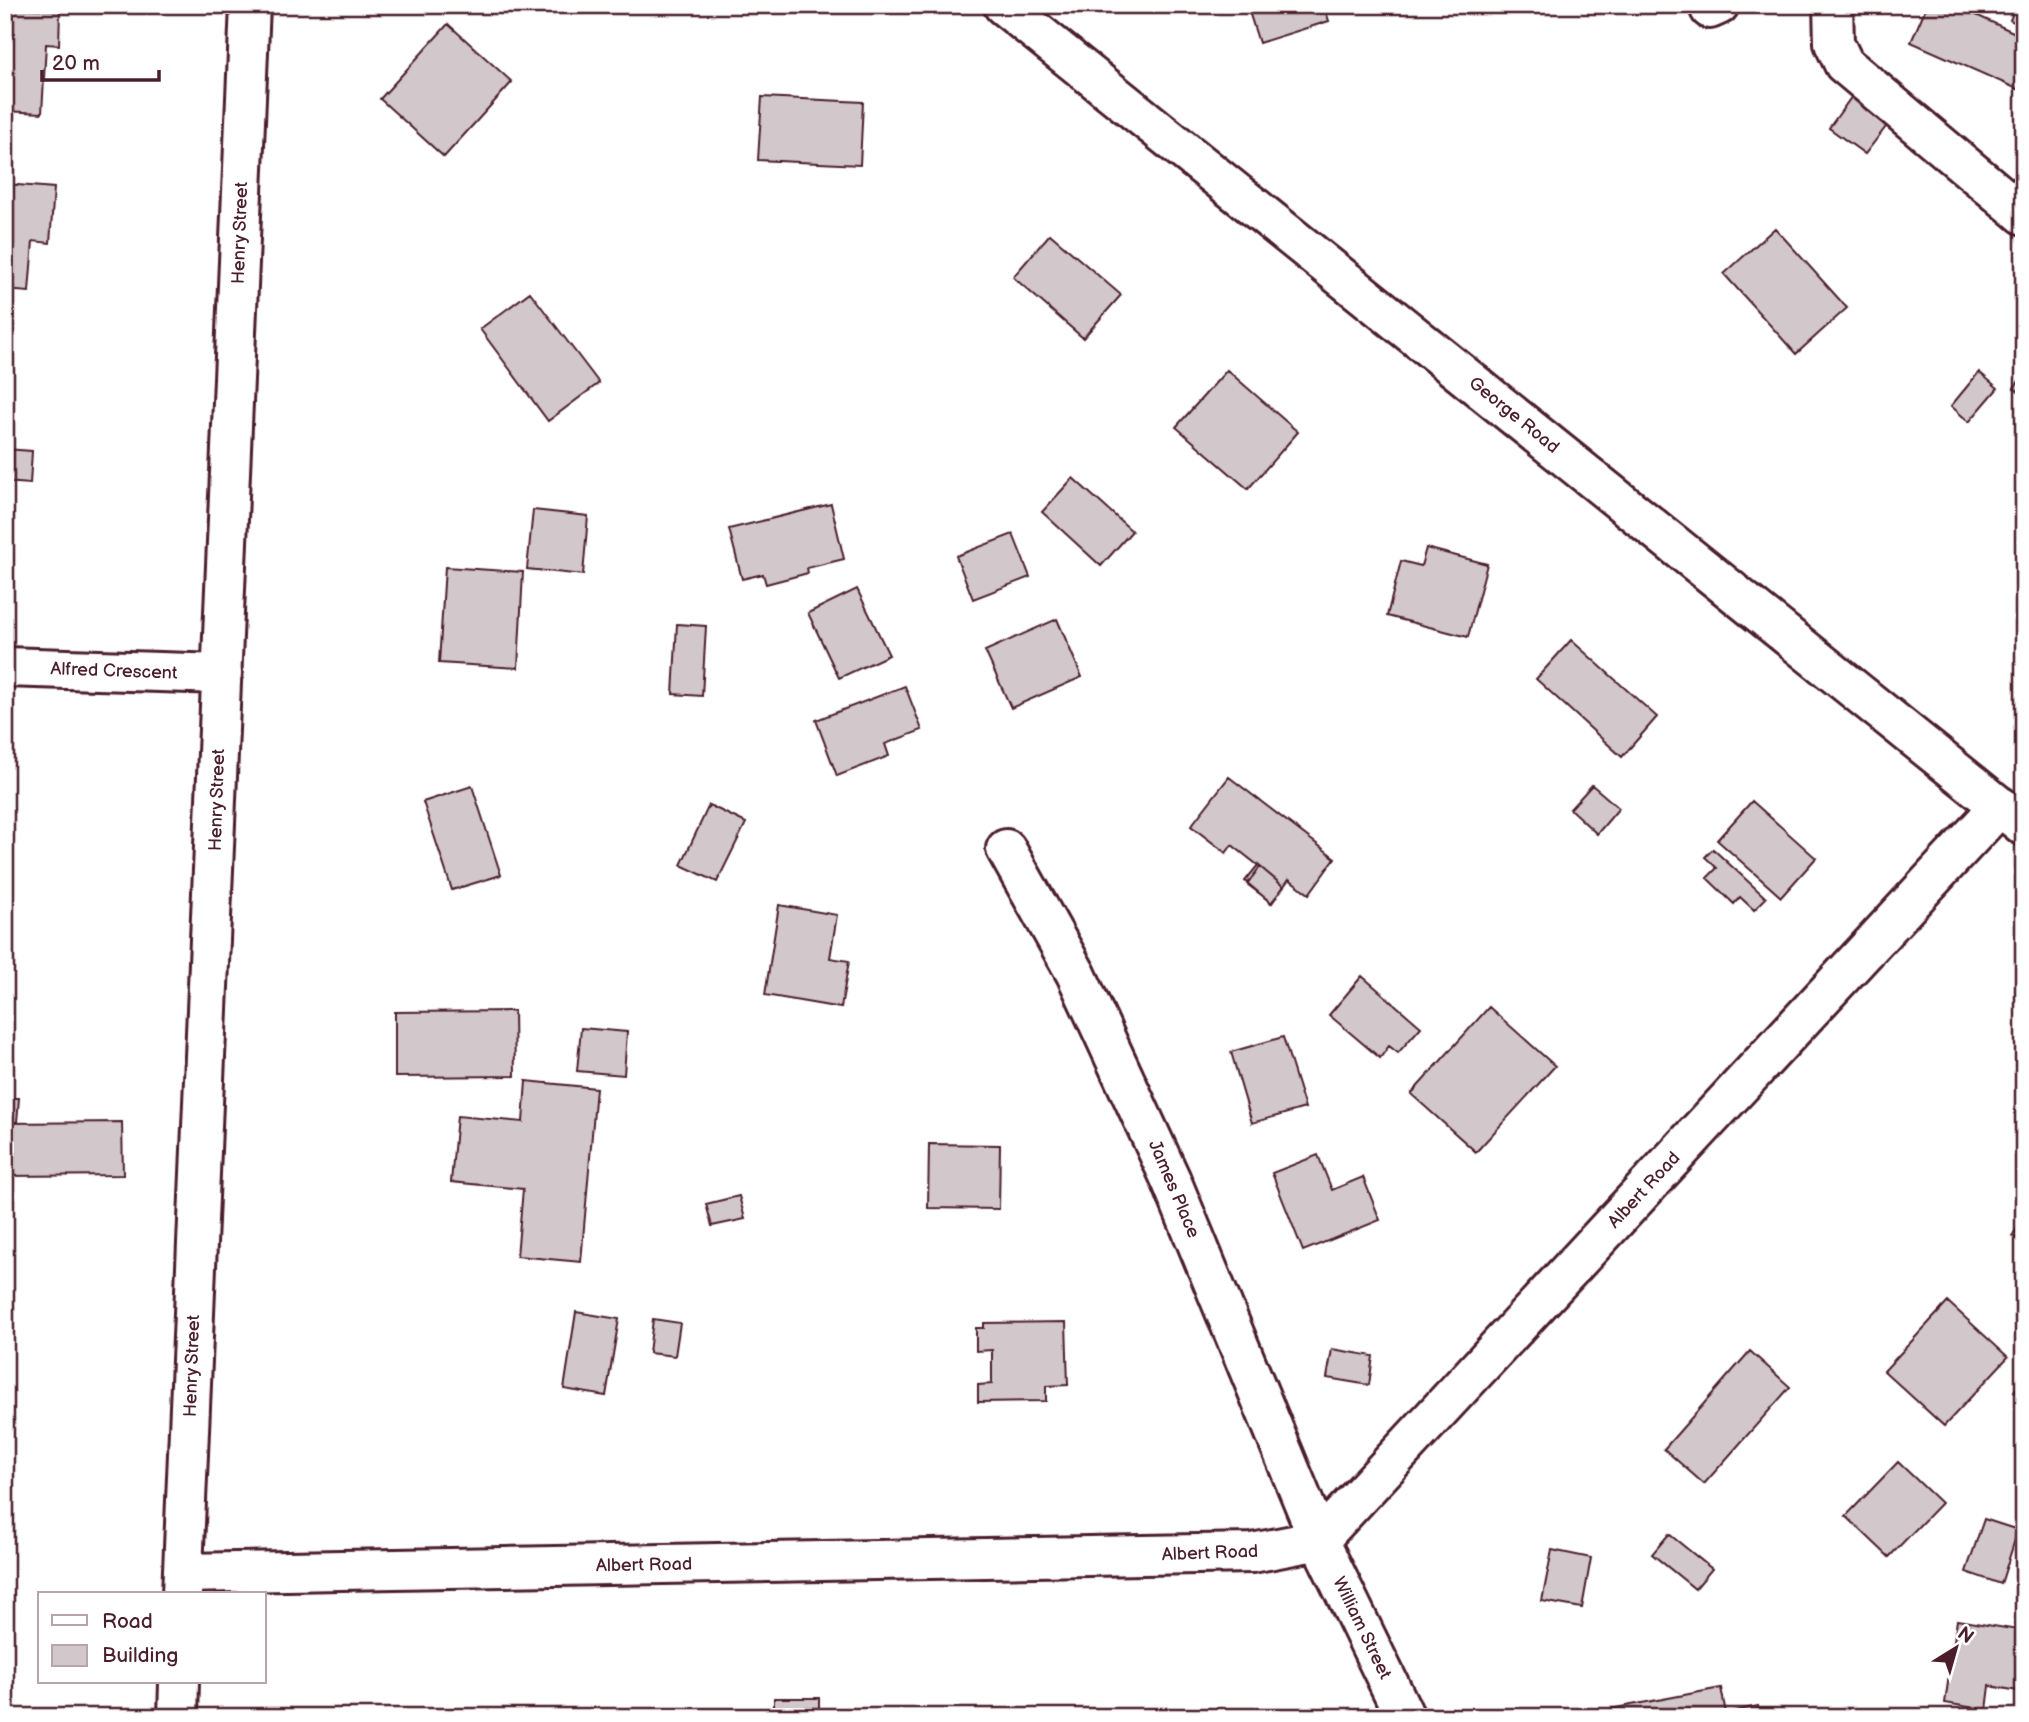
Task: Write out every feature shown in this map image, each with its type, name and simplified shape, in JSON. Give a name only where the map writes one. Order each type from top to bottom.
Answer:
[{"type":"street","name":"Henry Street","points":[[183,1584],[250,5]]},
{"type":"street","name":"George Road","points":[[1003,5],[2012,816]]},
{"type":"street","points":[[1833,5],[1834,43],[1844,64],[2024,215]]},
{"type":"street","name":"Alfred Crescent","points":[[5,667],[222,674]]},
{"type":"street","name":"Albert Road","points":[[183,1584],[1252,1553],[1320,1540],[2012,816]]},
{"type":"street","name":"James Place","points":[[1006,849],[1076,974],[1165,1168],[1320,1540]]},
{"type":"street","name":"William Street","points":[[1320,1540],[1405,1717]]},
{"type":"street","points":[[178,1717],[179,1684]]},
{"type":"building","points":[[1247,5],[1324,5],[1329,21],[1259,43]]},
{"type":"building","points":[[1927,5],[1980,5],[1976,15],[2024,37],[2024,92],[1911,42]]},
{"type":"building","points":[[2016,5],[2024,5],[2024,27],[2010,20]]},
{"type":"building","points":[[5,7],[60,10],[59,45],[46,44],[42,113],[5,111]]},
{"type":"building","points":[[448,24],[512,82],[444,157],[380,99]]},
{"type":"building","points":[[1855,92],[1892,119],[1865,154],[1829,128]]},
{"type":"building","points":[[762,97],[863,102],[860,165],[758,160]]},
{"type":"building","points":[[5,184],[54,188],[50,243],[33,241],[29,292],[5,290]]},
{"type":"building","points":[[1775,228],[1847,308],[1796,354],[1724,274]]},
{"type":"building","points":[[1050,234],[1121,295],[1083,338],[1013,277]]},
{"type":"building","points":[[530,292],[599,383],[548,421],[480,329]]},
{"type":"building","points":[[1227,370],[1298,432],[1248,489],[1176,427]]},
{"type":"building","points":[[1979,372],[1998,388],[1969,422],[1951,406]]},
{"type":"building","points":[[2024,374],[2024,395],[2014,388]]},
{"type":"building","points":[[5,449],[32,451],[30,484],[5,482]]},
{"type":"building","points":[[1073,478],[1132,531],[1101,566],[1042,512]]},
{"type":"building","points":[[831,504],[844,559],[807,568],[808,573],[766,584],[763,574],[742,579],[729,529]]},
{"type":"building","points":[[533,510],[588,516],[583,575],[527,569]]},
{"type":"building","points":[[1013,534],[1030,577],[973,599],[956,556]]},
{"type":"building","points":[[1426,548],[1487,564],[1468,637],[1387,616],[1401,561],[1421,566]]},
{"type":"building","points":[[445,567],[523,572],[518,668],[439,663]]},
{"type":"building","points":[[857,589],[889,655],[839,678],[808,613]]},
{"type":"building","points":[[1057,619],[1082,677],[1011,708],[985,651]]},
{"type":"building","points":[[677,624],[706,626],[702,696],[673,694]]},
{"type":"building","points":[[1571,640],[1657,717],[1622,757],[1536,679]]},
{"type":"building","points":[[905,686],[922,730],[885,744],[889,756],[837,776],[816,720]]},
{"type":"building","points":[[1229,777],[1335,858],[1309,894],[1289,879],[1272,903],[1247,884],[1260,867],[1232,845],[1226,853],[1191,826]]},
{"type":"building","points":[[1592,785],[1619,808],[1597,834],[1570,809]]},
{"type":"building","points":[[472,786],[501,875],[452,890],[423,802]]},
{"type":"building","points":[[1752,801],[1816,858],[1781,897],[1717,840]]},
{"type":"building","points":[[709,805],[746,823],[717,882],[681,865]]},
{"type":"building","points":[[1713,849],[1766,898],[1754,910],[1740,897],[1734,904],[1707,878],[1717,868],[1705,857]]},
{"type":"building","points":[[1258,865],[1284,887],[1271,903],[1245,881]]},
{"type":"building","points":[[779,905],[837,915],[830,958],[849,961],[841,1008],[765,995]]},
{"type":"building","points":[[1362,976],[1421,1027],[1398,1053],[1389,1046],[1380,1058],[1329,1015]]},
{"type":"building","points":[[1489,1007],[1555,1066],[1476,1152],[1411,1094]]},
{"type":"building","points":[[514,1011],[515,1076],[395,1077],[395,1012]]},
{"type":"building","points":[[581,1028],[627,1032],[624,1075],[577,1071]]},
{"type":"building","points":[[1283,1037],[1305,1108],[1252,1123],[1231,1052]]},
{"type":"building","points":[[526,1081],[596,1088],[581,1262],[517,1256],[523,1189],[451,1182],[457,1116],[523,1122]]},
{"type":"building","points":[[5,1098],[19,1098],[17,1122],[5,1122]]},
{"type":"building","points":[[122,1122],[123,1175],[5,1176],[5,1123]]},
{"type":"building","points":[[929,1144],[1000,1145],[999,1209],[928,1208]]},
{"type":"building","points":[[1318,1155],[1332,1190],[1363,1177],[1380,1220],[1303,1251],[1272,1173]]},
{"type":"building","points":[[739,1196],[745,1219],[712,1226],[706,1204]]},
{"type":"building","points":[[2024,1219],[2024,1244],[2012,1236]]},
{"type":"building","points":[[1948,1302],[2008,1357],[1944,1426],[1884,1371]]},
{"type":"building","points":[[576,1312],[619,1319],[606,1396],[564,1389]]},
{"type":"building","points":[[653,1319],[680,1323],[675,1356],[649,1353]]},
{"type":"building","points":[[1066,1322],[1068,1385],[1046,1386],[1046,1401],[978,1402],[978,1385],[992,1384],[992,1350],[976,1351],[976,1328],[984,1328],[984,1323]]},
{"type":"building","points":[[1332,1349],[1373,1356],[1369,1385],[1327,1378]]},
{"type":"building","points":[[1750,1351],[1790,1387],[1704,1484],[1664,1449]]},
{"type":"building","points":[[2024,1379],[2024,1399],[2014,1391]]},
{"type":"building","points":[[1898,1462],[1941,1503],[1889,1557],[1846,1516]]},
{"type":"building","points":[[1984,1519],[2018,1530],[2001,1584],[1966,1572]]},
{"type":"building","points":[[1669,1534],[1712,1569],[1695,1589],[1652,1554]]},
{"type":"building","points":[[1552,1550],[1591,1558],[1582,1608],[1542,1601]]},
{"type":"building","points":[[1957,1620],[2024,1631],[2024,1692],[1990,1686],[1987,1710],[1945,1703]]},
{"type":"building","points":[[1721,1688],[1726,1713],[1758,1706],[1760,1717],[1611,1717],[1610,1709]]},
{"type":"building","points":[[774,1698],[819,1698],[819,1717],[774,1717]]}]
